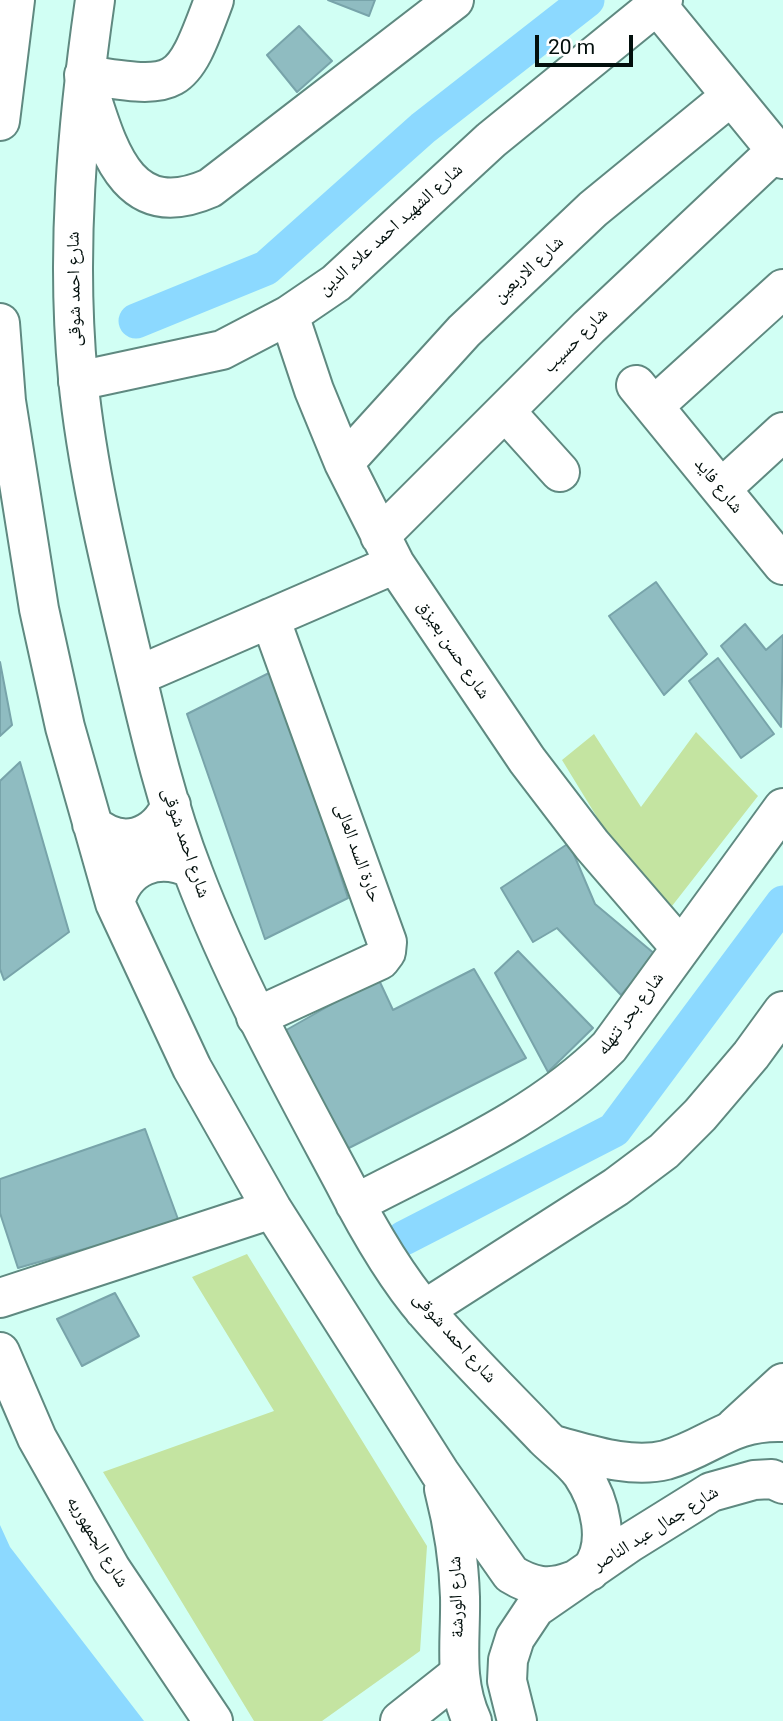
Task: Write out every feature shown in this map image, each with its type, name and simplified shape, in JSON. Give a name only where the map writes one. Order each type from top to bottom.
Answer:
[{"type":"main road","points":[[0,121],[15,0]]},
{"type":"main road","name":"شارع احمد شوقى","points":[[95,0],[84,75],[75,193],[73,297],[78,381],[104,539],[171,806],[191,869],[256,1017],[355,1203],[424,1310],[581,1474],[598,1512],[600,1553],[581,1576]]},
{"type":"main road","points":[[214,0],[195,52],[174,75],[145,84],[84,75],[113,160],[124,176],[138,188],[155,196],[174,199],[192,196],[210,188],[454,0]]},
{"type":"main road","points":[[660,2],[731,96],[780,155]]},
{"type":"main road","name":"شارع الشهيد احمد علاء الدين","points":[[78,381],[222,350],[289,315],[337,283],[491,140],[660,2]]},
{"type":"main road","name":"شارع الاربعين","points":[[344,463],[474,322],[593,209],[731,96]]},
{"type":"main road","name":"شارع حسيب","points":[[387,550],[505,411],[589,327],[780,155]]},
{"type":"main road","name":"شارع فايد","points":[[783,289],[645,396],[783,565]]},
{"type":"main road","name":"شارع حسن بعيزق","points":[[289,315],[314,390],[344,463],[387,550],[527,760],[592,845],[680,947]]},
{"type":"main road","points":[[0,323],[3,401],[39,609],[65,727],[115,903],[192,1069],[272,1209],[440,1473],[512,1574],[528,1584],[543,1587],[581,1576]]},
{"type":"main road","points":[[505,411],[560,472]]},
{"type":"main road","points":[[721,489],[783,432]]},
{"type":"main road","points":[[137,676],[270,618],[387,550]]},
{"type":"main road","name":"حارة السد العالى","points":[[256,1017],[380,960],[386,952],[387,942],[270,618]]},
{"type":"main road","points":[[92,824],[111,836],[132,839],[157,828],[171,806]]},
{"type":"main road","name":"شارع بحر تنهله","points":[[355,1203],[525,1115],[580,1076],[609,1047],[783,808]]},
{"type":"main road","points":[[115,903],[124,880],[144,865],[169,861],[191,869]]},
{"type":"main road","points":[[424,1310],[616,1187],[664,1150],[700,1115],[783,1012]]},
{"type":"main road","points":[[0,1298],[272,1209]]},
{"type":"main road","name":"شارع الجمهوريه","points":[[0,1353],[37,1438],[111,1569],[213,1721]]},
{"type":"main road","points":[[735,1427],[783,1382]]},
{"type":"main road","points":[[551,1444],[632,1462],[665,1460],[735,1427],[762,1422],[783,1422]]},
{"type":"main road","name":"شارع الورشة","points":[[440,1473],[457,1556],[460,1596],[458,1675],[472,1721]]},
{"type":"main road","name":"شارع جمال عبد الناصر","points":[[581,1576],[711,1492],[734,1483],[779,1474]]},
{"type":"main road","points":[[517,1721],[508,1681],[508,1660],[515,1638],[535,1608],[581,1576]]},
{"type":"main road","points":[[400,1721],[458,1675]]},
{"type":"green space","points":[[696,732],[758,796],[672,906],[611,840],[562,760],[594,734],[641,807]]},
{"type":"green space","points":[[247,1254],[427,1546],[420,1651],[322,1721],[254,1721],[103,1472],[274,1411],[192,1277]]},
{"type":"water","points":[[0,1525],[10,1547],[144,1721],[0,1721]]},
{"type":"building","points":[[328,0],[375,0],[369,16]]},
{"type":"building","points":[[299,26],[332,61],[297,92],[267,55]]},
{"type":"building","points":[[656,582],[707,654],[664,695],[609,616]]},
{"type":"building","points":[[745,624],[766,650],[783,635],[781,727],[721,646]]},
{"type":"building","points":[[718,658],[774,734],[741,758],[689,681]]},
{"type":"building","points":[[0,662],[12,725],[0,736]]},
{"type":"building","points":[[273,671],[348,898],[265,939],[187,714]]},
{"type":"building","points":[[20,762],[69,932],[4,980],[0,969],[0,781]]},
{"type":"building","points":[[569,843],[595,904],[656,955],[621,995],[557,928],[533,942],[501,888]]},
{"type":"building","points":[[518,951],[593,1028],[548,1072],[495,973]]},
{"type":"building","points":[[474,969],[526,1058],[345,1150],[281,1033],[378,978],[393,1010]]},
{"type":"building","points":[[145,1129],[179,1222],[18,1268],[0,1213],[0,1179]]},
{"type":"building","points":[[115,1293],[139,1336],[82,1366],[57,1319]]},
{"type":"waterway","points":[[136,321],[266,268],[423,128],[587,0]]},
{"type":"waterway","points":[[404,1238],[614,1130],[783,903]]}]
